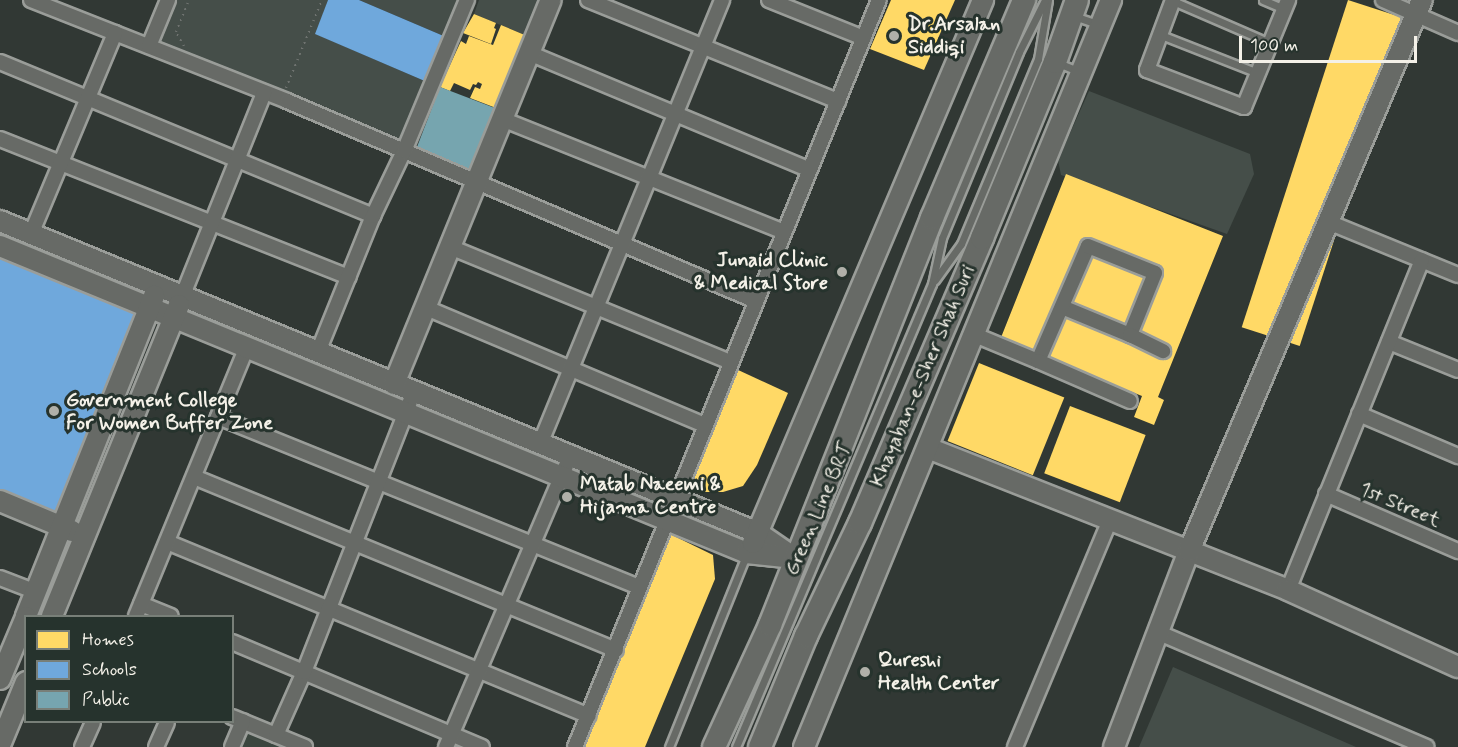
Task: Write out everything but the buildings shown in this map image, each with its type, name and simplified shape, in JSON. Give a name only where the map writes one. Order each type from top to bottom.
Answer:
[{"type":"main road","points":[[714,747],[770,625],[932,218],[1024,0]]},
{"type":"main road","name":"Khayaban-e-Sher Shah Suri","points":[[760,747],[806,636],[869,501],[1055,62],[1074,8]]},
{"type":"street","points":[[31,0],[405,151],[756,301]]},
{"type":"street","points":[[149,46],[168,0]]},
{"type":"street","points":[[318,352],[373,216],[405,151],[467,0]]},
{"type":"street","points":[[394,384],[551,0]]},
{"type":"street","points":[[588,0],[838,101]]},
{"type":"street","points":[[540,444],[722,0]]},
{"type":"street","points":[[769,0],[864,38]]},
{"type":"street","points":[[575,747],[879,0]]},
{"type":"street","points":[[747,553],[758,533],[983,0]]},
{"type":"street","points":[[804,747],[1111,0]]},
{"type":"street","points":[[1173,0],[1147,70],[1244,107],[1286,4]]},
{"type":"street","points":[[1383,0],[1419,7],[1458,33]]},
{"type":"street","points":[[1114,747],[1189,551],[1419,7]]},
{"type":"street","points":[[31,234],[115,33]]},
{"type":"street","points":[[529,53],[810,170]]},
{"type":"street","points":[[0,62],[373,216]]},
{"type":"street","points":[[52,615],[264,93]]},
{"type":"street","points":[[502,119],[784,232]]},
{"type":"street","points":[[0,139],[349,277]]},
{"type":"street","points":[[0,221],[758,533],[796,559]]},
{"type":"street","points":[[1328,222],[1458,275]]},
{"type":"street","points":[[0,246],[166,322],[247,347],[747,553],[796,559]]},
{"type":"street","points":[[1038,361],[1088,246],[1155,273],[1130,334]]},
{"type":"street","points":[[450,247],[730,362]]},
{"type":"street","points":[[1288,590],[1422,260]]},
{"type":"street","points":[[27,615],[158,287]]},
{"type":"street","points":[[424,307],[569,370],[705,425]]},
{"type":"street","points":[[1062,307],[1130,334],[1163,351]]},
{"type":"street","points":[[975,334],[1130,400]]},
{"type":"street","points":[[1389,342],[1458,370]]},
{"type":"street","points":[[166,615],[139,610],[247,347]]},
{"type":"street","points":[[276,735],[304,672],[414,392]]},
{"type":"street","points":[[1359,414],[1458,456]]},
{"type":"street","points":[[218,417],[639,587]]},
{"type":"street","points":[[928,448],[1288,590],[1458,667]]},
{"type":"street","points":[[448,741],[531,542],[570,456]]},
{"type":"street","points":[[194,477],[616,650]]},
{"type":"street","name":"1st Street","points":[[1326,494],[1458,551]]},
{"type":"street","points":[[0,501],[84,536]]},
{"type":"street","points":[[1015,747],[1110,520]]},
{"type":"street","points":[[167,542],[328,611],[589,716]]},
{"type":"street","points":[[0,578],[36,591]]},
{"type":"street","points":[[0,679],[24,622]]},
{"type":"street","points":[[1157,632],[1426,747]]},
{"type":"street","points":[[234,643],[304,672],[448,741],[482,747]]},
{"type":"street","points":[[0,745],[24,687]]},
{"type":"street","points":[[232,747],[238,719],[305,747]]},
{"type":"street","points":[[82,747],[93,723]]},
{"type":"street","points":[[156,747],[167,723]]},
{"type":"lane","name":"Green Line BRT","points":[[932,284],[961,244],[1038,59],[1047,0]]},
{"type":"lane","name":"Green Line BRT","points":[[736,747],[932,284],[942,238],[1018,52],[1047,0]]},
{"type":"lane","points":[[1173,0],[1270,43]]},
{"type":"lane","points":[[1263,0],[1286,4]]},
{"type":"lane","points":[[1074,8],[1100,25]]},
{"type":"lane","points":[[1161,35],[1258,73]]},
{"type":"lane","points":[[1055,62],[1080,72]]},
{"type":"lane","points":[[669,747],[747,553]]},
{"type":"path","points":[[189,0],[176,32],[182,45],[192,50]]},
{"type":"path","points":[[276,84],[287,88],[322,0]]},
{"type":"shaded area","points":[[168,0],[328,0],[316,34],[427,82],[400,149],[149,46]]},
{"type":"shaded area","points":[[359,0],[460,0],[446,37]]},
{"type":"shaded area","points":[[479,0],[549,0],[527,36],[474,14]]},
{"type":"shaded area","points":[[1089,91],[1250,154],[1254,174],[1227,234],[1061,175],[1058,160]]},
{"type":"shaded area","points":[[1173,667],[1356,747],[1139,747]]},
{"type":"shaded area","points":[[243,721],[305,747],[232,747]]},
{"type":"place","name":"Dr.Arsalan Siddiqi","points":[[894,36]]},
{"type":"place","name":"Junaid Clinic & Medical Store","points":[[842,272]]},
{"type":"place","name":"Government College For Women Buffer Zone","points":[[54,411]]},
{"type":"place","name":"Matab Naeemi & Hijama Centre","points":[[567,497]]},
{"type":"place","name":"Qureshi Health Center","points":[[865,672]]}]
